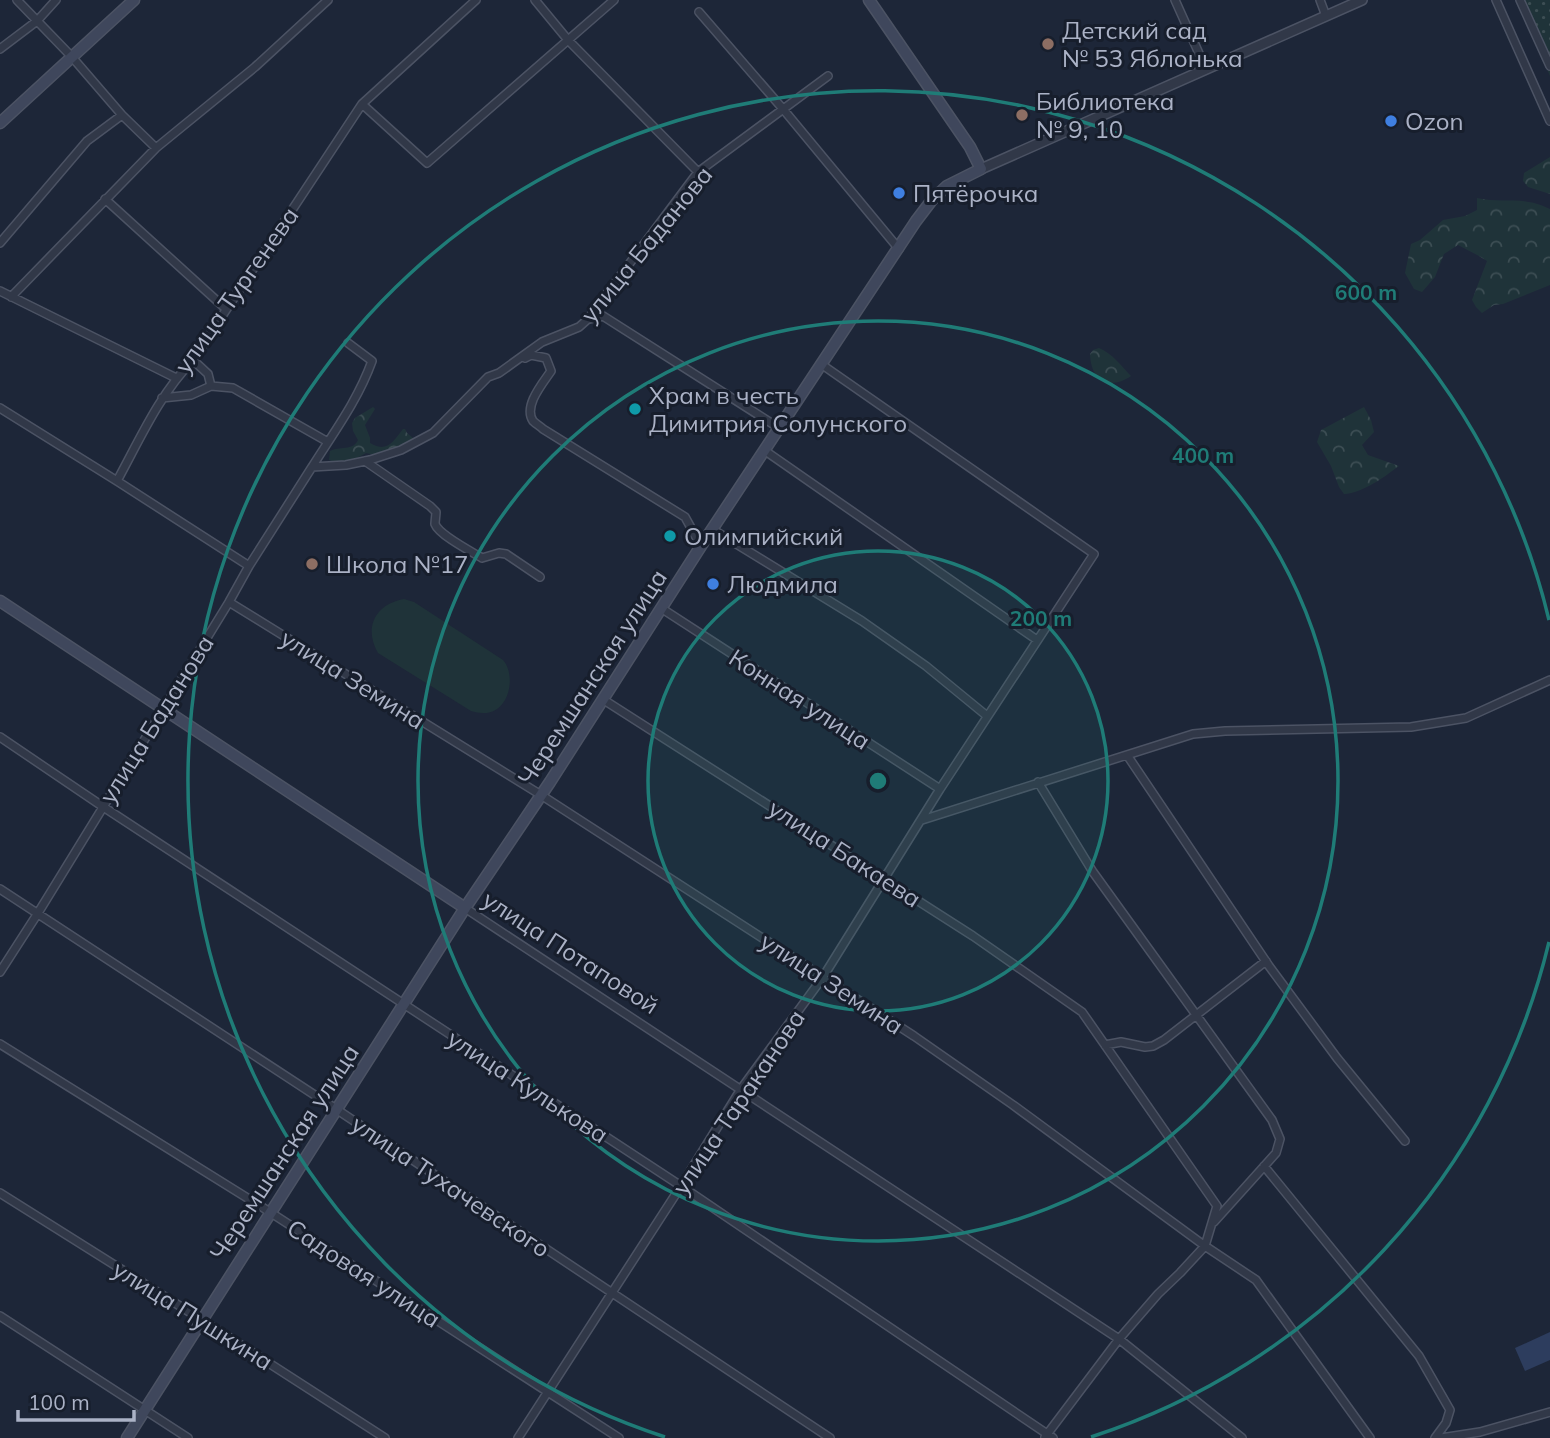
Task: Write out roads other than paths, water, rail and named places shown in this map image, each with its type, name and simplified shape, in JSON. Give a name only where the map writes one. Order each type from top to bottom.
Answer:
[{"type":"main road","points":[[0,123],[134,0]]},
{"type":"main road","points":[[869,0],[970,147],[981,169]]},
{"type":"main road","name":"Черемшанская улица","points":[[127,1438],[465,908],[916,221],[939,192],[981,169]]},
{"type":"main road","name":"улица Потаповой","points":[[0,601],[465,908]]},
{"type":"street","points":[[17,0],[72,57],[122,116],[156,148]]},
{"type":"street","points":[[0,49],[37,21],[55,0]]},
{"type":"street","points":[[11,297],[156,148],[255,67],[328,0]]},
{"type":"street","name":"улица Тургенева","points":[[117,481],[162,398],[193,360],[362,104],[476,0]]},
{"type":"street","points":[[535,0],[568,40],[698,172]]},
{"type":"street","points":[[362,104],[427,163],[614,0]]},
{"type":"street","points":[[1175,0],[1206,69]]},
{"type":"street","points":[[1320,0],[1326,16]]},
{"type":"street","name":"Черемшанская улица","points":[[981,169],[1362,0]]},
{"type":"street","points":[[1496,0],[1550,121]]},
{"type":"street","points":[[1520,0],[1550,66]]},
{"type":"street","points":[[699,12],[899,249]]},
{"type":"street","name":"улица Баданова","points":[[312,467],[346,465],[401,450],[433,433],[488,377],[518,361],[542,342],[579,327],[588,319],[698,172],[828,76]]},
{"type":"street","points":[[0,243],[87,141],[122,116]]},
{"type":"street","points":[[105,199],[226,309]]},
{"type":"street","points":[[0,291],[176,378]]},
{"type":"street","points":[[588,319],[603,316],[779,428]]},
{"type":"street","name":"улица Баданова","points":[[0,972],[249,566],[359,394],[372,361],[348,343]]},
{"type":"street","points":[[518,361],[531,355],[540,356],[545,358],[551,371],[531,403],[533,421],[685,517],[701,545]]},
{"type":"street","points":[[193,360],[208,374],[211,386]]},
{"type":"street","name":"улица Тараканова","points":[[517,1438],[741,1089],[823,977],[940,789],[1094,554],[821,364]]},
{"type":"street","points":[[162,398],[191,394],[211,386],[233,388],[328,442]]},
{"type":"street","points":[[0,408],[249,566]]},
{"type":"street","points":[[764,450],[1038,640]]},
{"type":"street","points":[[365,461],[430,506],[436,512],[435,523],[440,530],[468,550],[482,558],[499,552],[506,554],[540,577]]},
{"type":"street","points":[[712,529],[862,621],[926,666],[988,716]]},
{"type":"street","name":"улица Земина","points":[[229,602],[541,795],[914,1036],[1256,1280],[1370,1438]]},
{"type":"street","name":"Конная улица","points":[[661,608],[940,789]]},
{"type":"street","points":[[921,820],[1193,733],[1411,727],[1466,718],[1550,680]]},
{"type":"street","name":"улица Бакаева","points":[[604,699],[973,936],[1082,1012],[1105,1045]]},
{"type":"street","name":"улица Кулькова","points":[[0,737],[681,1186],[1049,1437]]},
{"type":"street","points":[[1127,755],[1266,961],[1337,1058],[1405,1141]]},
{"type":"street","points":[[1038,782],[1093,872],[1272,1120],[1280,1139],[1276,1153],[1211,1225]]},
{"type":"street","name":"улица Тухачевского","points":[[0,889],[830,1438]]},
{"type":"street","name":"улица Потаповой","points":[[465,908],[1119,1339],[1242,1438]]},
{"type":"street","points":[[1049,1437],[1119,1339],[1205,1246],[1217,1206],[1105,1045],[1121,1042],[1135,1046],[1153,1046],[1266,961]]},
{"type":"street","name":"Садовая улица","points":[[0,1044],[270,1212],[619,1438]]},
{"type":"street","points":[[1265,1166],[1419,1356],[1450,1410],[1446,1423],[1435,1438]]},
{"type":"street","name":"улица Пушкина","points":[[0,1193],[385,1438]]},
{"type":"street","points":[[0,1316],[188,1438]]},
{"type":"street","points":[[1441,1438],[1480,1432],[1550,1412]]},
{"type":"water","points":[[1550,1332],[1550,1360],[1525,1371],[1515,1348]]},
{"type":"place","name":"Детский сад № 53 Яблонька","points":[[1048,44]]},
{"type":"place","name":"Библиотека № 9, 10","points":[[1022,115]]},
{"type":"place","name":"Ozon","points":[[1391,121]]},
{"type":"place","name":"Пятёрочка","points":[[899,193]]},
{"type":"place","name":"Храм в честь Димитрия Солунского","points":[[635,409]]},
{"type":"place","name":"Олимпийский","points":[[670,536]]},
{"type":"place","name":"Школа №17","points":[[312,564]]},
{"type":"place","name":"Людмила","points":[[713,584]]}]
